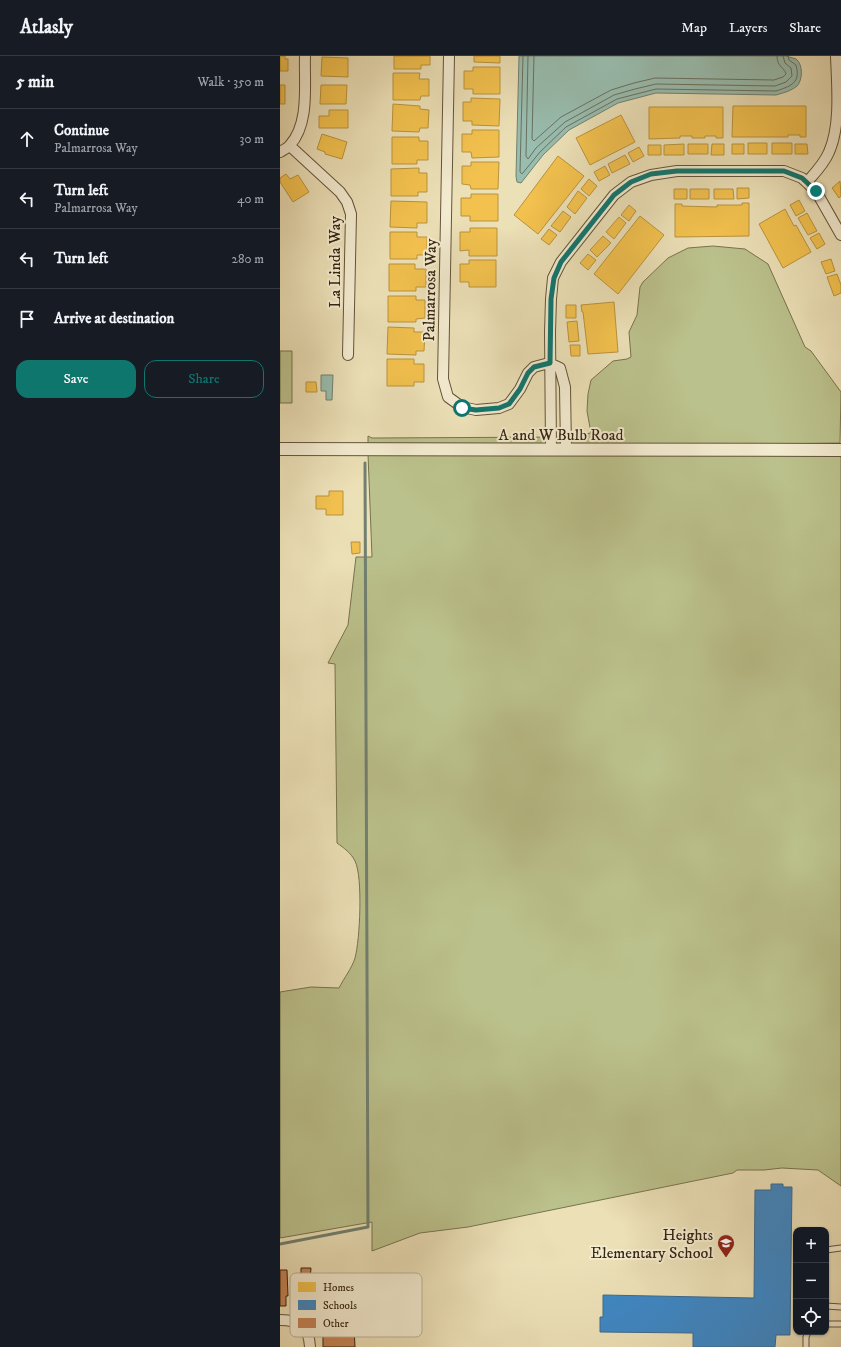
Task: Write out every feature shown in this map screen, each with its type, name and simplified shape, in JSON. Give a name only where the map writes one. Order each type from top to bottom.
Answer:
[{"type":"street","points":[[280,152],[290,146],[299,133],[303,120],[305,56]]},
{"type":"street","name":"Palmarrosa Way","points":[[449,56],[442,379],[448,397],[462,408],[476,410],[499,408],[509,404],[520,389],[528,373],[534,367],[550,363]]},
{"type":"street","points":[[807,182],[819,169],[830,152],[836,132],[836,56]]},
{"type":"street","name":"La Linda Way","points":[[290,146],[340,192],[347,202],[351,214],[348,355]]},
{"type":"street","points":[[551,450],[551,299],[554,278],[561,262],[614,195],[631,182],[651,174],[677,171],[784,171],[802,178],[816,191],[841,235]]},
{"type":"street","points":[[550,363],[560,368],[565,387],[566,450]]},
{"type":"street","name":"A and W Bulb Road","points":[[280,449],[841,450]]},
{"type":"street","points":[[280,1320],[290,1321]]},
{"type":"street","points":[[309,1337],[310,1347]]},
{"type":"lane","points":[[550,401],[565,400]]},
{"type":"lane","points":[[829,1250],[841,1248]]},
{"type":"lane","points":[[829,1306],[841,1307]]},
{"type":"lane","points":[[829,1324],[841,1324]]},
{"type":"lane","points":[[806,1347],[807,1335]]},
{"type":"green space","points":[[713,246],[745,249],[768,264],[805,347],[811,351],[841,392],[840,443],[697,445],[368,444],[368,436],[372,438],[566,437],[591,433],[587,411],[591,380],[613,361],[631,357],[629,332],[637,315],[640,287],[643,282],[668,258],[688,248]]},
{"type":"green space","points":[[280,351],[292,351],[292,403],[280,403]]},
{"type":"green space","points":[[368,454],[840,455],[841,1186],[818,1170],[782,1168],[737,1170],[733,1173],[468,1227],[420,1233],[372,1251],[372,1222],[280,1238],[280,992],[311,987],[339,988],[354,962],[357,949],[360,909],[358,869],[351,856],[337,843],[335,664],[328,663],[348,625],[356,557],[372,557]]},
{"type":"water","points":[[519,56],[786,56],[798,61],[801,68],[801,76],[797,86],[790,91],[776,95],[656,93],[618,103],[569,130],[543,155],[521,183],[517,182],[516,176]]},
{"type":"water","points":[[321,375],[333,375],[332,400],[326,400],[326,391],[321,391]]},
{"type":"building: Homes","points":[[280,56],[285,56],[285,59],[288,59],[288,71],[280,71]]},
{"type":"building: Homes","points":[[394,56],[430,56],[430,65],[421,65],[421,69],[394,69]]},
{"type":"building: Homes","points":[[474,56],[500,56],[500,63],[474,62]]},
{"type":"building: Homes","points":[[322,57],[348,58],[348,77],[321,76]]},
{"type":"building: Homes","points":[[473,67],[500,67],[500,94],[473,94],[473,89],[464,89],[464,71],[473,71]]},
{"type":"building: Homes","points":[[393,73],[420,73],[419,79],[429,79],[429,96],[421,96],[420,100],[393,100]]},
{"type":"building: Homes","points":[[280,85],[285,85],[285,104],[280,104]]},
{"type":"building: Homes","points":[[321,85],[347,85],[346,104],[320,104]]},
{"type":"building: Homes","points":[[471,98],[500,99],[499,126],[472,125],[472,121],[463,121],[463,102],[471,102]]},
{"type":"building: Homes","points":[[393,104],[420,106],[420,109],[429,110],[428,128],[420,128],[419,132],[392,131]]},
{"type":"building: Homes","points":[[733,106],[806,106],[806,137],[800,137],[800,135],[788,135],[788,137],[732,137]]},
{"type":"building: Homes","points":[[649,107],[723,107],[723,138],[716,138],[716,136],[692,138],[692,136],[680,136],[680,138],[649,139]]},
{"type":"building: Homes","points":[[329,110],[348,110],[348,128],[319,128],[319,116],[329,116]]},
{"type":"building: Homes","points":[[621,115],[635,142],[590,165],[576,138]]},
{"type":"building: Homes","points":[[472,130],[499,130],[499,157],[472,158],[471,152],[462,152],[462,134],[472,134]]},
{"type":"building: Homes","points":[[322,134],[347,142],[342,159],[325,154],[325,152],[317,149]]},
{"type":"building: Homes","points":[[392,137],[419,137],[419,141],[428,141],[428,160],[417,160],[417,164],[392,164]]},
{"type":"building: Homes","points":[[748,143],[767,143],[767,154],[748,154]]},
{"type":"building: Homes","points":[[772,143],[792,143],[792,154],[772,154]]},
{"type":"building: Homes","points":[[684,144],[684,155],[664,155],[664,145]]},
{"type":"building: Homes","points":[[688,144],[708,144],[708,154],[688,154]]},
{"type":"building: Homes","points":[[712,144],[724,144],[724,155],[711,155]]},
{"type":"building: Homes","points":[[732,144],[744,144],[744,154],[732,154]]},
{"type":"building: Homes","points":[[795,144],[807,144],[808,154],[795,154]]},
{"type":"building: Homes","points":[[648,145],[661,145],[661,155],[648,155]]},
{"type":"building: Homes","points":[[639,147],[644,156],[633,162],[628,153]]},
{"type":"building: Homes","points":[[625,155],[630,164],[612,173],[608,164]]},
{"type":"building: Homes","points":[[558,156],[584,176],[538,234],[514,215]]},
{"type":"building: Homes","points":[[471,162],[499,162],[498,189],[471,189],[470,185],[462,184],[462,166],[471,166]]},
{"type":"building: Homes","points":[[605,166],[610,175],[599,181],[594,172]]},
{"type":"building: Homes","points":[[419,168],[419,173],[427,173],[427,192],[418,192],[418,196],[391,196],[391,169]]},
{"type":"building: Homes","points":[[286,174],[290,179],[298,175],[309,192],[293,202],[280,182],[280,178]]},
{"type":"building: Homes","points":[[589,179],[597,186],[589,196],[581,189]]},
{"type":"building: Homes","points":[[840,181],[841,196],[839,198],[832,188]]},
{"type":"building: Homes","points":[[737,188],[749,188],[749,198],[737,199]]},
{"type":"building: Homes","points":[[674,189],[687,189],[687,199],[674,199]]},
{"type":"building: Homes","points":[[690,189],[709,189],[709,199],[690,199]]},
{"type":"building: Homes","points":[[714,189],[733,189],[734,199],[714,199]]},
{"type":"building: Homes","points":[[578,191],[587,198],[575,214],[567,207]]},
{"type":"building: Homes","points":[[471,194],[498,194],[498,221],[470,221],[470,216],[461,216],[461,198],[471,198]]},
{"type":"building: Homes","points":[[799,200],[805,211],[796,216],[790,205]]},
{"type":"building: Homes","points":[[391,201],[427,202],[427,223],[417,223],[417,228],[390,227]]},
{"type":"building: Homes","points":[[742,203],[749,203],[749,236],[675,237],[675,204],[682,204],[682,206],[717,207],[717,205],[742,205]]},
{"type":"building: Homes","points":[[629,205],[636,211],[629,221],[621,215]]},
{"type":"building: Homes","points":[[785,209],[811,252],[783,268],[759,224]]},
{"type":"building: Homes","points":[[563,211],[571,217],[560,232],[551,226]]},
{"type":"building: Homes","points":[[807,213],[817,231],[808,235],[798,218]]},
{"type":"building: Homes","points":[[640,216],[664,235],[618,294],[594,274]]},
{"type":"building: Homes","points":[[619,217],[626,223],[614,239],[606,232]]},
{"type":"building: Homes","points":[[470,228],[497,228],[497,256],[469,256],[469,250],[460,251],[460,232],[470,232]]},
{"type":"building: Homes","points":[[549,229],[557,235],[549,245],[541,239]]},
{"type":"building: Homes","points":[[390,232],[417,232],[417,237],[427,237],[427,255],[417,255],[417,259],[390,259]]},
{"type":"building: Homes","points":[[819,233],[825,244],[817,249],[810,238]]},
{"type":"building: Homes","points":[[603,236],[611,243],[597,257],[590,250]]},
{"type":"building: Homes","points":[[588,254],[596,260],[588,270],[580,263]]},
{"type":"building: Homes","points":[[831,259],[835,271],[826,274],[821,262]]},
{"type":"building: Homes","points":[[469,260],[496,260],[496,287],[469,287],[469,282],[460,282],[460,264],[469,264]]},
{"type":"building: Homes","points":[[389,264],[415,264],[415,269],[426,269],[426,287],[416,287],[416,291],[389,291]]},
{"type":"building: Homes","points":[[837,274],[841,285],[841,293],[834,296],[827,277]]},
{"type":"building: Homes","points":[[388,296],[416,296],[416,300],[425,300],[425,318],[416,319],[416,322],[388,322]]},
{"type":"building: Homes","points":[[614,302],[618,352],[588,354],[581,305]]},
{"type":"building: Homes","points":[[566,305],[576,305],[576,318],[566,318]]},
{"type":"building: Homes","points":[[577,321],[579,341],[569,342],[567,322]]},
{"type":"building: Homes","points":[[388,327],[414,328],[414,332],[425,332],[424,351],[416,351],[416,355],[387,354]]},
{"type":"building: Homes","points":[[570,345],[580,345],[580,356],[571,356]]},
{"type":"building: Homes","points":[[387,359],[414,359],[414,364],[424,364],[424,382],[414,382],[414,386],[387,386]]},
{"type":"building: Homes","points":[[306,382],[316,382],[317,392],[306,392]]},
{"type":"building: Homes","points":[[329,491],[343,491],[343,515],[326,515],[326,509],[316,509],[316,496],[329,496]]},
{"type":"building: Homes","points":[[351,542],[360,542],[360,553],[352,554]]},
{"type":"building: Schools","points":[[771,1184],[783,1184],[783,1187],[792,1187],[790,1335],[776,1335],[775,1347],[693,1347],[693,1333],[600,1332],[600,1317],[603,1317],[603,1295],[754,1298],[755,1190],[771,1190]]},
{"type":"building: Other","points":[[301,1268],[311,1268],[311,1273],[301,1273]]},
{"type":"building: Other","points":[[280,1270],[287,1270],[288,1296],[286,1296],[286,1306],[280,1306]]},
{"type":"building: Other","points":[[323,1337],[354,1337],[355,1347],[323,1347]]},
{"type":"waterway","points":[[280,1244],[368,1227],[365,463]]},
{"type":"place","name":"Heights Elementary School","points":[[726,1258]]},
{"type":"route","points":[[462,408],[476,410],[499,408],[509,404],[520,389],[528,373],[534,367],[550,363],[551,299],[554,278],[561,262],[614,195],[631,182],[651,174],[677,171],[784,171],[802,178],[816,191]]}]
